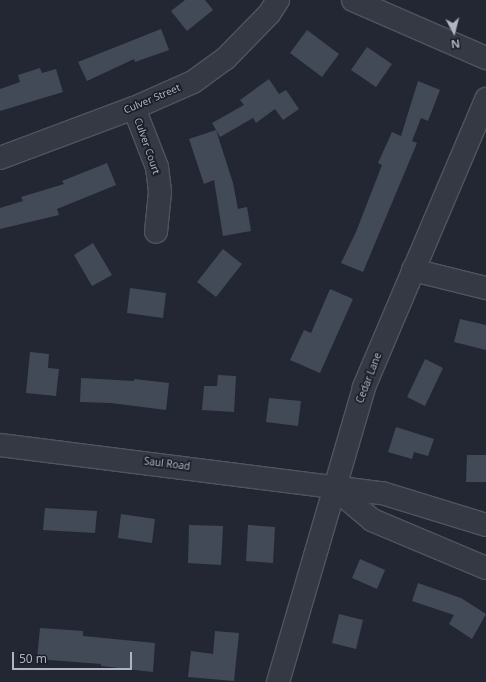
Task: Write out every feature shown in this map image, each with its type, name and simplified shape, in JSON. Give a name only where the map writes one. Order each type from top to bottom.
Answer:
[{"type":"street","name":"Culver Street","points":[[0,158],[134,108],[192,82],[226,58],[268,14],[278,0]]},
{"type":"street","points":[[353,0],[486,58]]},
{"type":"street","name":"Cedar Lane","points":[[281,677],[333,487],[364,387],[486,99]]},
{"type":"street","name":"Culver Court","points":[[134,108],[157,168],[160,192],[156,232]]},
{"type":"street","points":[[413,270],[486,288]]},
{"type":"street","name":"Saul Road","points":[[0,445],[382,492],[486,525]]},
{"type":"street","points":[[333,487],[372,520],[486,568]]},
{"type":"building","points":[[185,0],[205,0],[213,10],[187,31],[171,11]]},
{"type":"building","points":[[161,29],[169,50],[135,62],[134,59],[87,81],[78,62]]},
{"type":"building","points":[[307,30],[339,54],[322,77],[290,53]]},
{"type":"building","points":[[367,47],[392,64],[376,87],[351,70]]},
{"type":"building","points":[[40,68],[42,73],[56,69],[63,92],[0,111],[0,89],[20,82],[18,75]]},
{"type":"building","points":[[269,79],[279,94],[286,90],[299,109],[283,120],[275,109],[256,123],[253,118],[220,137],[212,123],[244,105],[240,100]]},
{"type":"building","points":[[418,81],[440,90],[428,121],[421,118],[412,141],[417,143],[363,272],[341,263],[356,232],[382,165],[378,163],[392,132],[401,136]]},
{"type":"building","points":[[216,130],[233,183],[238,209],[247,207],[251,231],[223,236],[214,180],[204,184],[189,139]]},
{"type":"building","points":[[107,163],[116,185],[57,209],[59,215],[0,229],[0,208],[23,201],[21,197],[64,184],[62,181]]},
{"type":"building","points":[[93,243],[112,275],[92,286],[74,255]]},
{"type":"building","points":[[223,249],[242,264],[216,297],[197,282]]},
{"type":"building","points":[[130,288],[166,293],[163,318],[127,313]]},
{"type":"building","points":[[330,289],[353,299],[320,373],[290,360],[304,330],[311,333]]},
{"type":"building","points":[[460,319],[486,325],[486,350],[454,342]]},
{"type":"building","points":[[30,352],[49,354],[48,368],[59,369],[56,396],[26,393]]},
{"type":"building","points":[[425,359],[443,368],[425,406],[407,397]]},
{"type":"building","points":[[218,375],[236,376],[234,412],[202,410],[204,386],[217,386]]},
{"type":"building","points":[[81,378],[134,381],[134,379],[169,383],[166,410],[111,403],[80,402]]},
{"type":"building","points":[[269,398],[301,401],[298,426],[266,422]]},
{"type":"building","points":[[396,427],[434,439],[428,456],[414,452],[412,459],[388,452]]},
{"type":"building","points":[[467,455],[486,455],[486,482],[466,482]]},
{"type":"building","points":[[45,508],[97,511],[95,533],[43,530]]},
{"type":"building","points":[[121,514],[155,519],[152,543],[118,538]]},
{"type":"building","points":[[189,525],[223,526],[221,565],[188,563]]},
{"type":"building","points":[[248,525],[275,527],[273,563],[246,561]]},
{"type":"building","points":[[360,559],[385,570],[377,589],[352,578]]},
{"type":"building","points":[[418,583],[461,598],[486,614],[472,639],[449,624],[454,615],[412,601]]},
{"type":"building","points":[[339,614],[363,620],[356,649],[332,643]]},
{"type":"building","points":[[40,628],[83,631],[83,636],[155,643],[153,672],[101,666],[101,664],[37,659]]},
{"type":"building","points":[[215,631],[239,633],[234,681],[188,677],[191,651],[213,654]]}]
